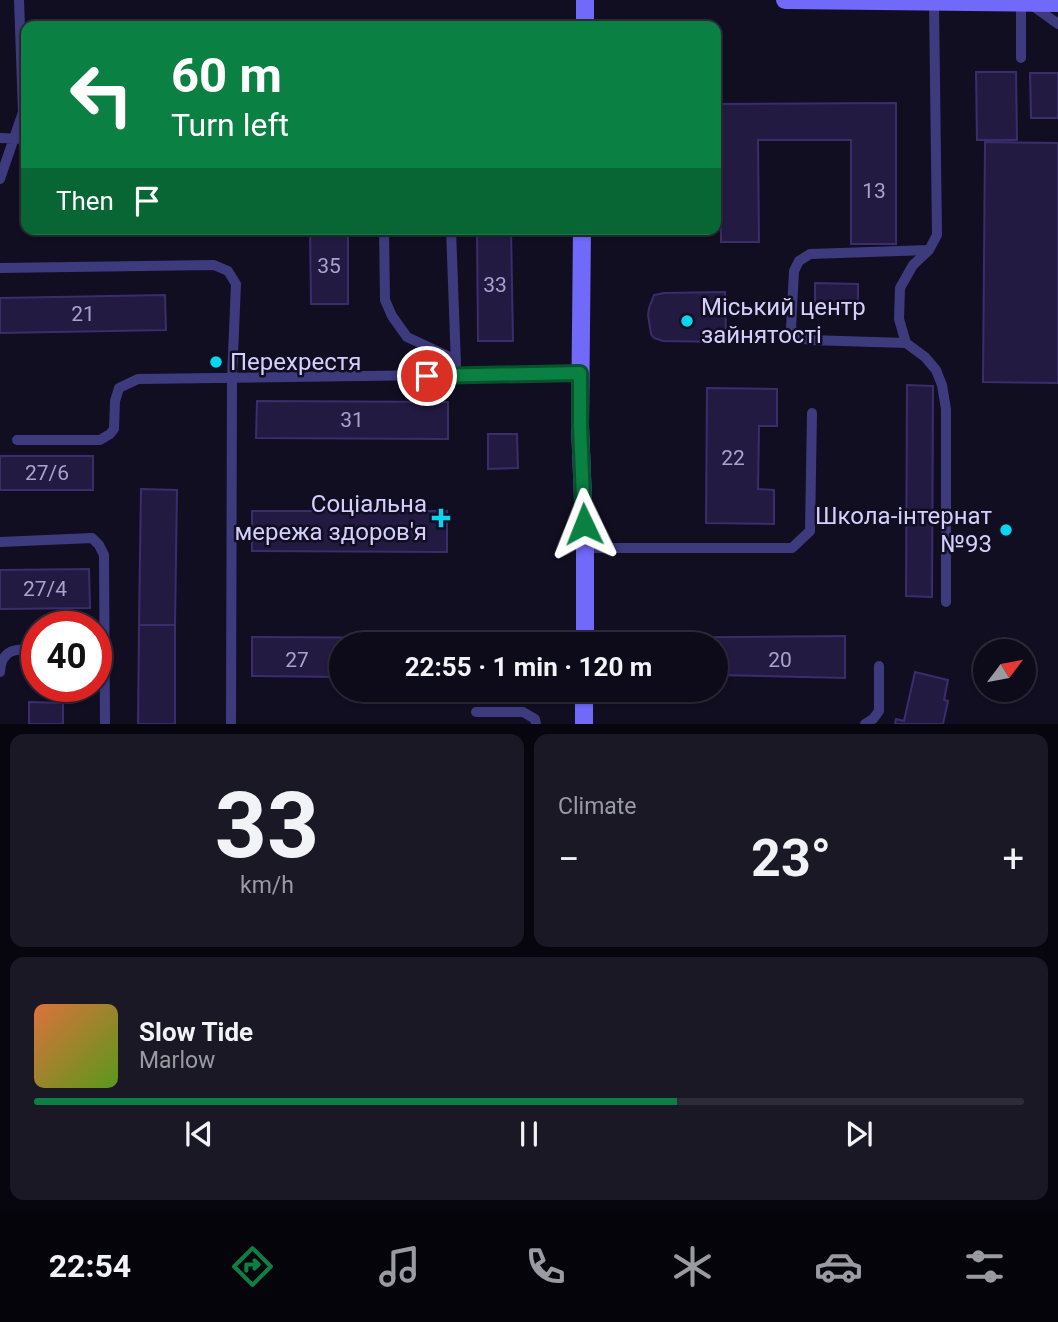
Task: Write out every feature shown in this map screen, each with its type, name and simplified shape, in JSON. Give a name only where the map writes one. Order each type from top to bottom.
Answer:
[{"type":"street","points":[[585,21],[586,0]]},
{"type":"street","points":[[786,0],[1058,4]]},
{"type":"street","points":[[582,235],[580,426],[584,632]]},
{"type":"street","points":[[584,702],[584,723]]},
{"type":"lane","points":[[19,0],[21,56]]},
{"type":"lane","points":[[906,343],[899,319],[900,288],[913,265],[929,250],[937,235],[934,3]]},
{"type":"lane","points":[[1021,58],[1026,3],[1058,23]]},
{"type":"lane","points":[[0,178],[21,118]]},
{"type":"lane","points":[[0,138],[21,139]]},
{"type":"lane","points":[[384,235],[385,300],[392,316],[407,337],[456,360]]},
{"type":"lane","points":[[451,235],[455,376]]},
{"type":"lane","points":[[929,250],[810,254],[799,261],[794,271],[791,329],[799,337],[808,340],[906,343],[925,357],[936,370],[942,384],[946,409],[946,602]]},
{"type":"lane","points":[[0,268],[214,265],[228,271],[236,284],[232,378],[231,723]]},
{"type":"lane","points":[[16,440],[100,440],[114,429],[115,401],[120,388],[138,379],[580,373]]},
{"type":"lane","points":[[584,548],[792,548],[810,531],[812,413]]},
{"type":"lane","points":[[0,542],[92,538],[104,555],[102,611]]},
{"type":"lane","points":[[0,672],[1,662],[9,652],[21,649]]},
{"type":"lane","points":[[865,723],[873,719],[879,710],[880,666]]},
{"type":"lane","points":[[104,702],[105,723]]},
{"type":"lane","points":[[475,712],[523,712],[535,719],[536,723]]},
{"type":"building","points":[[976,72],[1016,72],[1017,140],[977,140]]},
{"type":"building","points":[[1030,73],[1058,73],[1058,118],[1031,118]]},
{"type":"building","points":[[896,103],[896,244],[851,244],[851,140],[758,140],[759,242],[721,242],[721,104]]},
{"type":"building","points":[[985,142],[1058,143],[1058,383],[983,382]]},
{"type":"building","points":[[20,185],[21,185],[21,220]]},
{"type":"building","points":[[310,235],[348,235],[348,304],[311,304]]},
{"type":"building","points":[[477,235],[511,235],[513,341],[478,341]]},
{"type":"building","points":[[815,283],[858,284],[858,306],[815,306]]},
{"type":"building","name":"Міський центр зайнятості","points":[[725,292],[726,342],[663,341],[651,334],[648,315],[654,295]]},
{"type":"building","points":[[165,295],[166,330],[0,333],[0,298]]},
{"type":"building","points":[[907,385],[933,386],[932,597],[906,596]]},
{"type":"building","points":[[707,388],[777,389],[777,426],[759,426],[758,489],[774,490],[774,524],[706,523]]},
{"type":"building","points":[[257,401],[448,402],[448,439],[256,438]]},
{"type":"building","points":[[488,434],[517,434],[518,468],[488,469]]},
{"type":"building","points":[[0,456],[93,456],[93,490],[0,490]]},
{"type":"building","points":[[141,489],[177,490],[175,625],[139,625]]},
{"type":"building","points":[[252,511],[447,511],[447,552],[252,551]]},
{"type":"building","points":[[89,569],[90,608],[0,609],[0,570]]},
{"type":"building","points":[[139,625],[175,625],[175,724],[138,724]]},
{"type":"building","points":[[845,636],[845,678],[728,675],[728,637]]},
{"type":"building","points":[[252,637],[329,637],[329,677],[252,676]]},
{"type":"building","points":[[915,672],[948,680],[944,700],[948,701],[943,724],[895,724],[896,719],[904,721]]},
{"type":"building","points":[[29,702],[63,703],[63,724],[29,724]]},
{"type":"place","name":"Міський центр зайнятості","points":[[687,321]]},
{"type":"place","name":"Перехрестя","points":[[216,362]]},
{"type":"place","name":"Соціальна мережа здоров'я","points":[[441,518]]},
{"type":"place","name":"Школа-інтернат №93","points":[[1006,530]]},
{"type":"route","points":[[427,376],[580,373],[584,524]]}]
